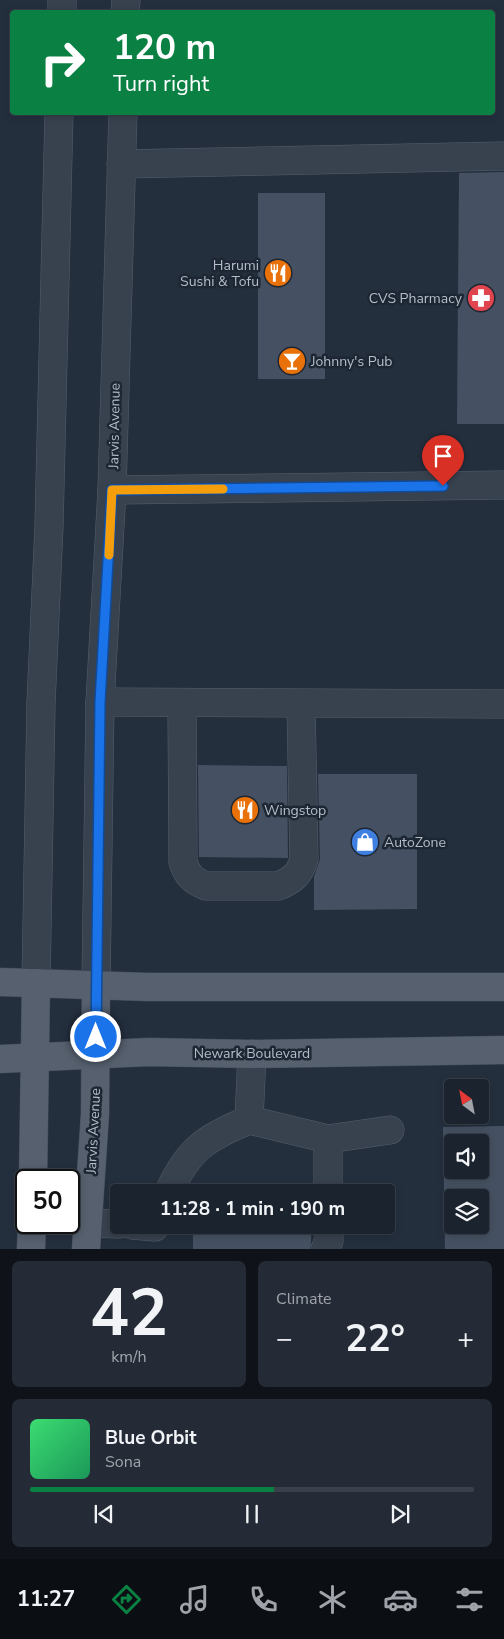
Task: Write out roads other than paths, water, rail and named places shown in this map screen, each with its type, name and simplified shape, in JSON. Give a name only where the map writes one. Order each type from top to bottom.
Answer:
[{"type":"main road","points":[[0,982],[148,987],[504,987]]},
{"type":"main road","points":[[33,1169],[36,983]]},
{"type":"main road","name":"Jarvis Avenue","points":[[86,1236],[96,1114],[96,985]]},
{"type":"main road","name":"Newark Boulevard","points":[[0,1059],[149,1052],[252,1054],[504,1050]]},
{"type":"main road","points":[[32,1234],[32,1249]]},
{"type":"street","points":[[36,983],[41,703],[49,526],[59,115]]},
{"type":"street","name":"Jarvis Avenue","points":[[96,985],[100,702],[112,490],[122,115]]},
{"type":"street","points":[[121,164],[504,156]]},
{"type":"street","points":[[112,490],[504,485]]},
{"type":"street","points":[[100,702],[504,704]]},
{"type":"street","points":[[182,703],[183,862],[190,877],[206,886],[278,886],[288,882],[302,869],[304,858],[301,704]]},
{"type":"street","points":[[249,1120],[252,1054]]},
{"type":"street","points":[[173,1184],[188,1158],[201,1144],[220,1131],[249,1120],[328,1139],[390,1130]]},
{"type":"street","points":[[328,1139],[328,1184]]},
{"type":"street","points":[[86,1236],[110,1227]]},
{"type":"street","points":[[325,1249],[329,1241],[329,1234]]},
{"type":"place","name":"Harumi Sushi & Tofu","points":[[278,273]]},
{"type":"place","name":"CVS Pharmacy","points":[[481,298]]},
{"type":"place","name":"Johnny's Pub","points":[[292,361]]},
{"type":"place","name":"Wingstop","points":[[245,810]]},
{"type":"place","name":"AutoZone","points":[[365,842]]}]
